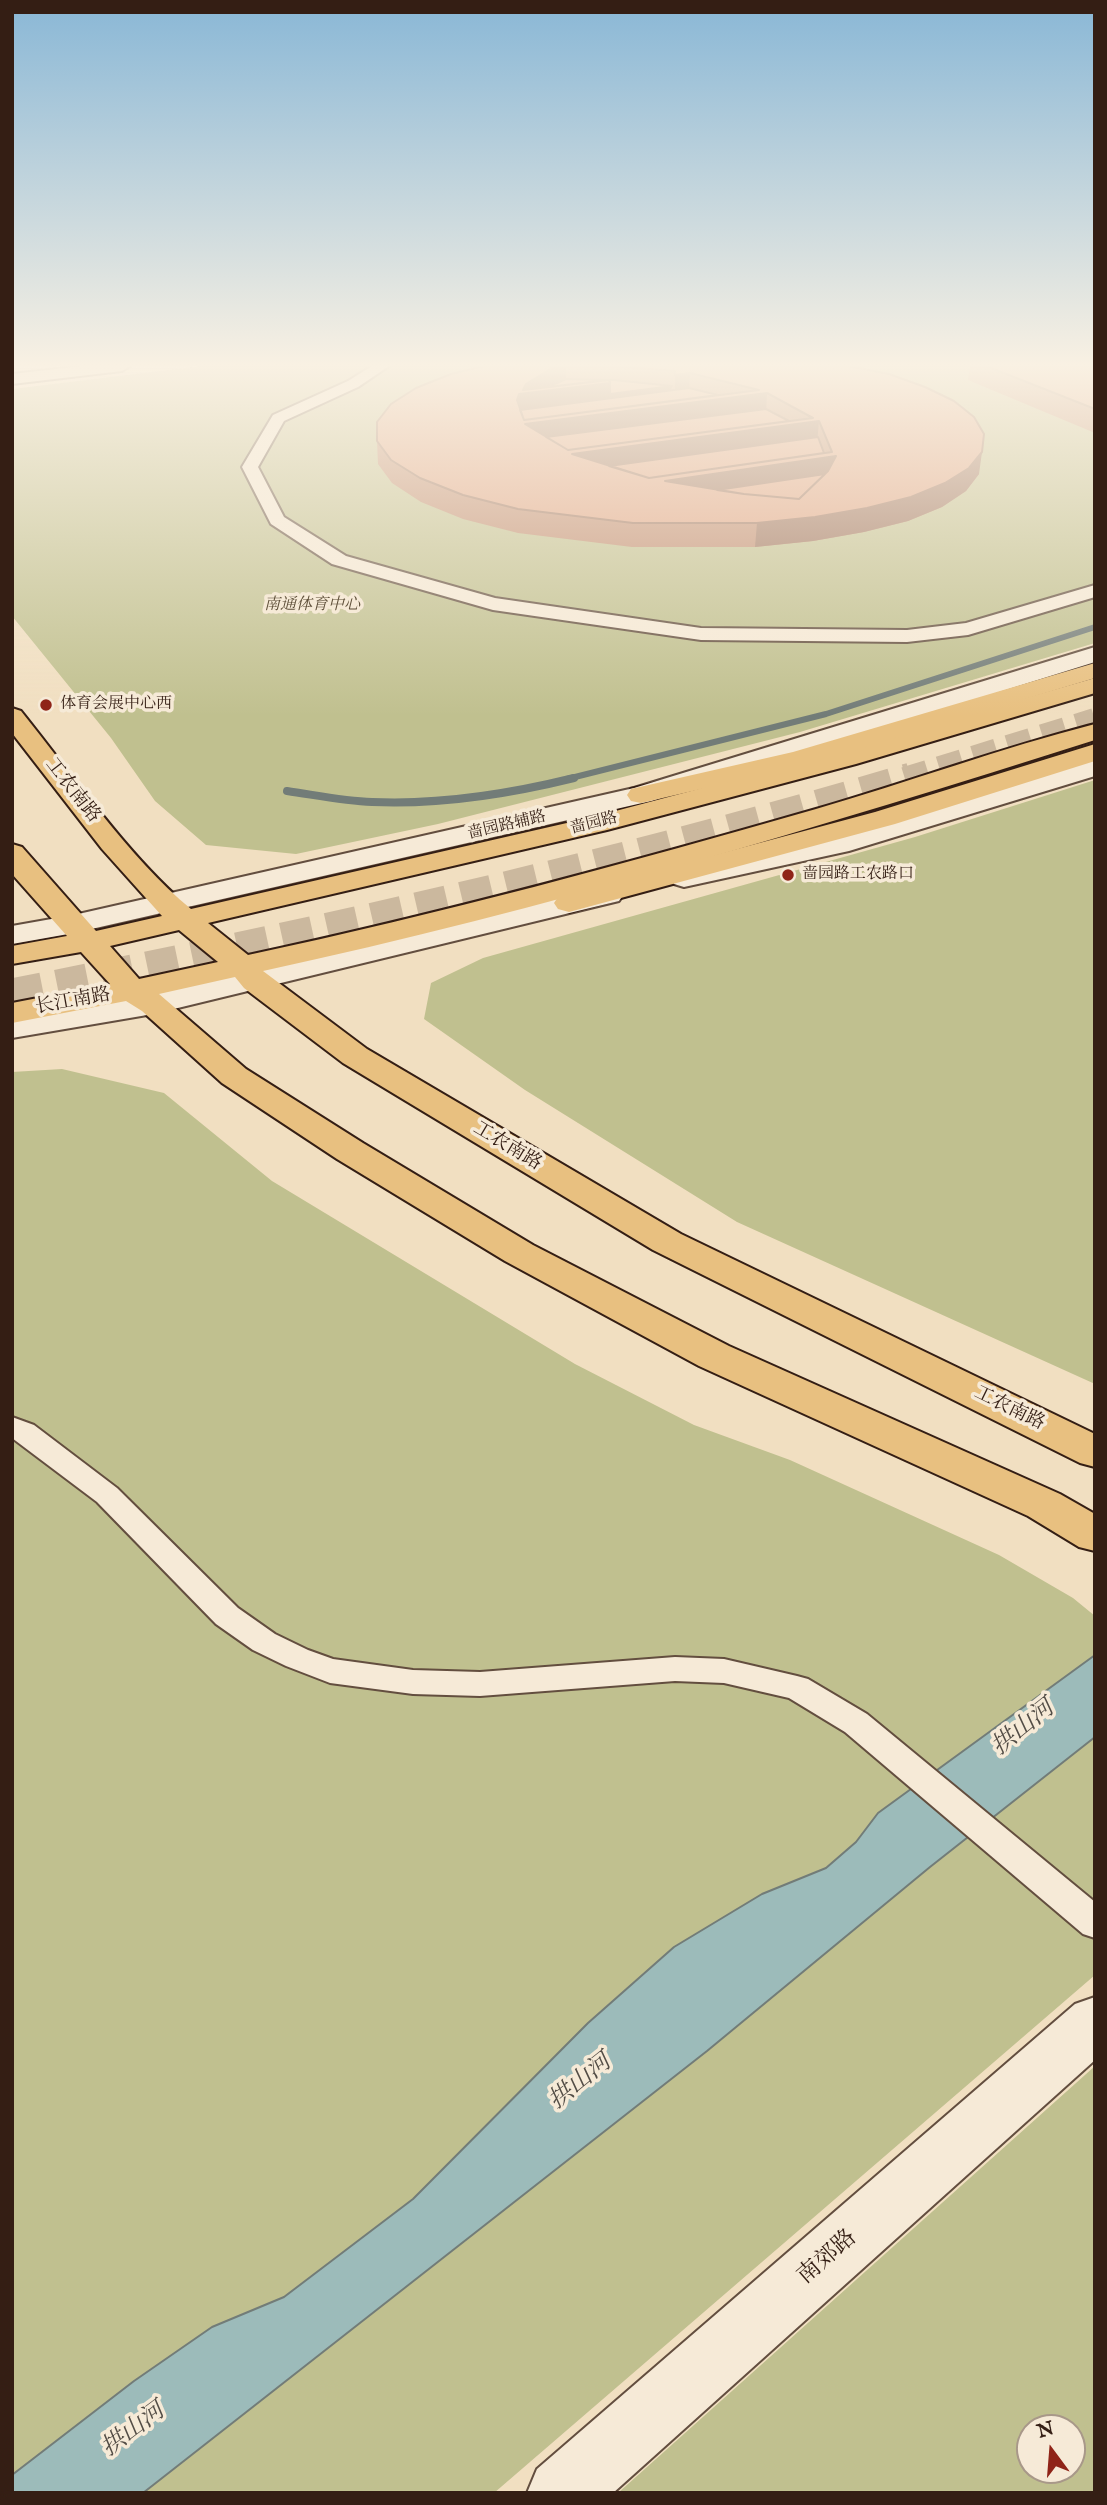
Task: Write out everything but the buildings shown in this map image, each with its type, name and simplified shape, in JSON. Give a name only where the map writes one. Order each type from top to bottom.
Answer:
[{"type":"main road","points":[[641,795],[800,758],[1095,670]]},
{"type":"main road","name":"啬园路","points":[[175,911],[372,878],[597,824],[847,758],[1095,685]]},
{"type":"main road","name":"工农南路","points":[[12,716],[113,843],[175,911],[248,974],[355,1056],[667,1242],[1095,1451]]},
{"type":"main road","points":[[248,974],[392,931],[681,856],[918,789],[1095,732]]},
{"type":"main road","points":[[569,903],[885,818],[1095,752]]},
{"type":"main road","points":[[12,853],[81,933],[143,998],[234,1076],[350,1151],[519,1253],[714,1356],[1044,1505],[1095,1535]]},
{"type":"main road","points":[[12,955],[81,933]]},
{"type":"main road","name":"长江南路","points":[[12,1013],[143,998]]},
{"type":"street","points":[[258,483],[277,520],[340,560],[493,604],[701,634],[907,636],[968,629],[1095,591]]},
{"type":"street","name":"啬园路辅路","points":[[12,935],[81,933],[641,795],[1095,654]]},
{"type":"street","points":[[12,1028],[839,845],[1095,767]]},
{"type":"street","points":[[12,1426],[24,1432],[107,1495],[200,1591],[227,1616],[264,1642],[330,1671],[413,1682],[480,1684],[675,1669],[723,1671],[797,1688],[856,1723],[1095,1923]]},
{"type":"street","name":"南郊路","points":[[561,2493],[1095,2023]]},
{"type":"green space","name":"南通体育中心","points":[[12,483],[1095,483],[1095,643],[800,732],[438,824],[296,854],[206,845],[155,801],[111,738],[12,616]]},
{"type":"green space","points":[[1095,780],[1095,1384],[737,1222],[525,1090],[424,1019],[431,983],[483,958],[915,837]]},
{"type":"green space","points":[[62,1069],[164,1093],[272,1181],[575,1364],[694,1425],[790,1460],[999,1555],[1073,1598],[1095,1616],[1095,1975],[494,2493],[12,2493],[12,1072]]},
{"type":"green space","points":[[1095,2066],[1095,2493],[618,2493]]},
{"type":"water","name":"拱山河","points":[[1095,1655],[1095,1737],[930,1867],[707,2051],[143,2493],[12,2493],[12,2475],[134,2381],[212,2327],[284,2297],[413,2199],[588,2023],[674,1947],[762,1894],[826,1868],[856,1842],[878,1813]]},
{"type":"waterway","points":[[567,779],[826,714],[1095,627]]},
{"type":"waterway","points":[[287,791],[361,801],[423,802],[499,793],[574,778]]},
{"type":"tunnel","points":[[905,779],[1095,720]]},
{"type":"tunnel","points":[[12,994],[238,948],[464,897],[689,841],[911,778]]},
{"type":"place","name":"体育会展中心西","points":[[46,705]]},
{"type":"place","name":"啬园路工农路口","points":[[788,875]]}]
